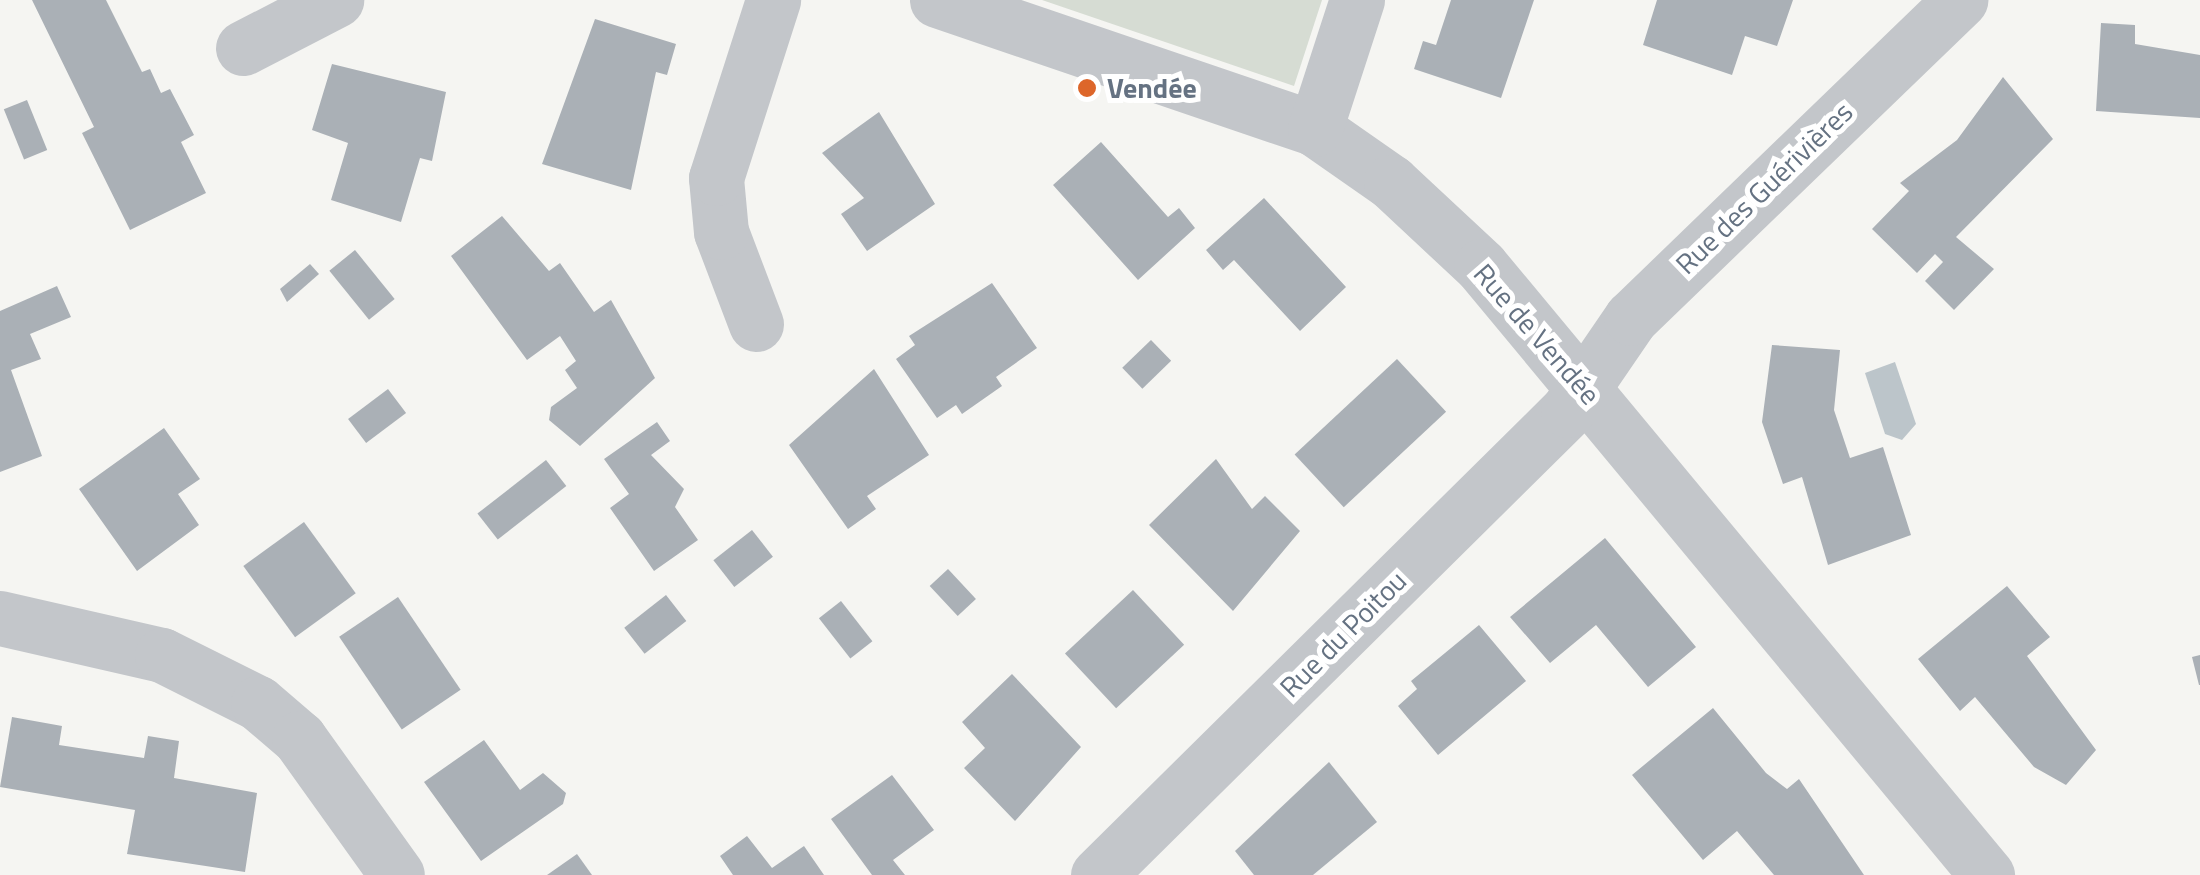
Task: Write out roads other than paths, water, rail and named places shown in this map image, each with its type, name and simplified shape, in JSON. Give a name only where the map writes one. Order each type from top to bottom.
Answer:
[{"type":"street","points":[[243,48],[336,0]]},
{"type":"street","points":[[756,324],[721,232],[716,178],[773,0]]},
{"type":"street","name":"Rue de Vendée","points":[[937,0],[1315,129],[1391,182],[1481,266],[1987,875]]},
{"type":"street","points":[[1315,129],[1357,0]]},
{"type":"street","name":"Rue des Guérivières","points":[[1586,390],[1632,318],[1960,0]]},
{"type":"street","name":"Rue du Poitou","points":[[1112,871],[1586,390]]},
{"type":"street","points":[[0,618],[162,655],[258,702],[299,738],[397,875]]},
{"type":"place","name":"Vendée","points":[[1087,88]]}]
